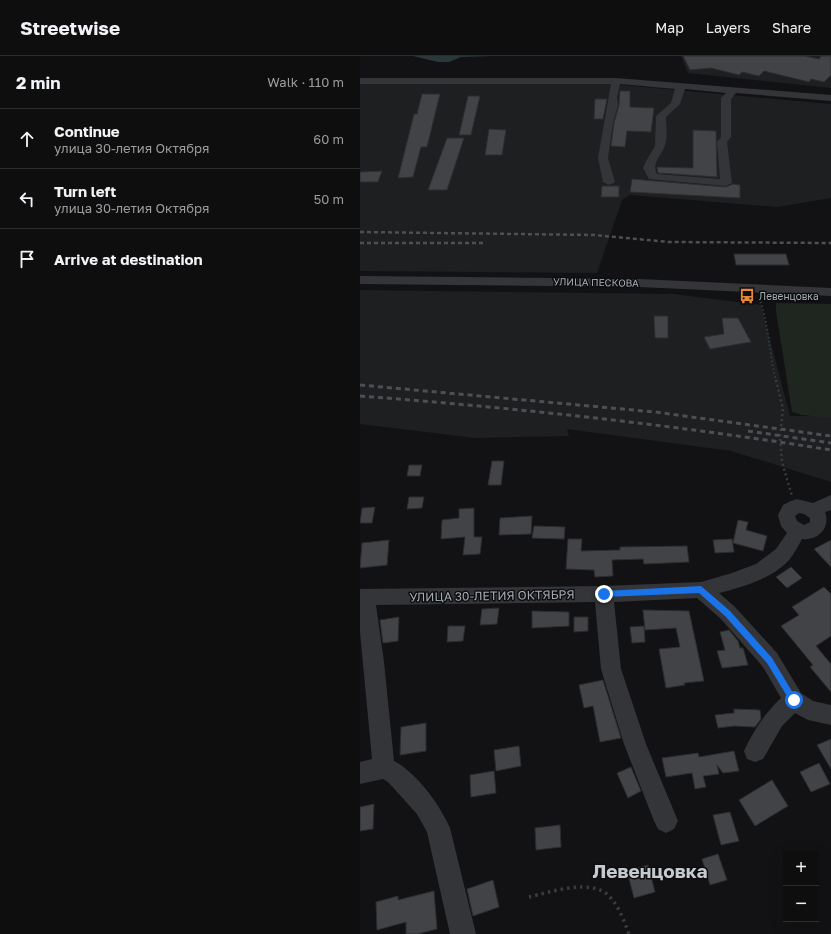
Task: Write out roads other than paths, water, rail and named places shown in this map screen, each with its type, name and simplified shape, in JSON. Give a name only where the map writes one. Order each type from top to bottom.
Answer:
[{"type":"street","points":[[360,81],[616,81],[831,98]]},
{"type":"street","points":[[609,182],[603,158],[608,123],[613,105],[612,96],[616,81]]},
{"type":"street","points":[[681,86],[675,104],[661,116],[660,146],[648,166],[649,173],[653,177],[726,183],[722,142],[726,137],[726,98],[734,90]]},
{"type":"street","name":"УЛИЦА ПЕСКОВА","points":[[360,280],[639,282],[831,292]]},
{"type":"street","points":[[815,515],[831,502]]},
{"type":"street","points":[[792,508],[815,515],[819,525],[816,530],[810,532],[797,531],[791,527],[787,522],[786,516],[788,511],[792,508]]},
{"type":"street","name":"УЛИЦА 30-ЛЕТИЯ ОКТЯБРЯ","points":[[362,597],[604,594],[701,590],[740,580],[760,570],[781,556],[797,531]]},
{"type":"street","points":[[701,590],[728,613],[770,660],[794,700],[808,710],[831,715]]},
{"type":"street","points":[[604,594],[611,669],[635,744],[666,821]]},
{"type":"street","points":[[362,597],[374,662],[384,768]]},
{"type":"street","points":[[755,750],[774,718],[794,700]]},
{"type":"street","points":[[360,773],[384,768],[396,774],[425,806],[438,828],[464,934]]},
{"type":"railway","points":[[360,232],[594,235],[669,242],[831,243]]},
{"type":"railway","points":[[360,243],[486,243]]},
{"type":"railway","points":[[360,385],[655,412],[831,436]]},
{"type":"railway","points":[[360,396],[596,418],[831,450]]},
{"type":"railway","points":[[748,431],[831,443]]},
{"type":"place","name":"Левенцовка","points":[[747,296]]},
{"type":"district","name":"Левенцовка","points":[[650,871]]}]
